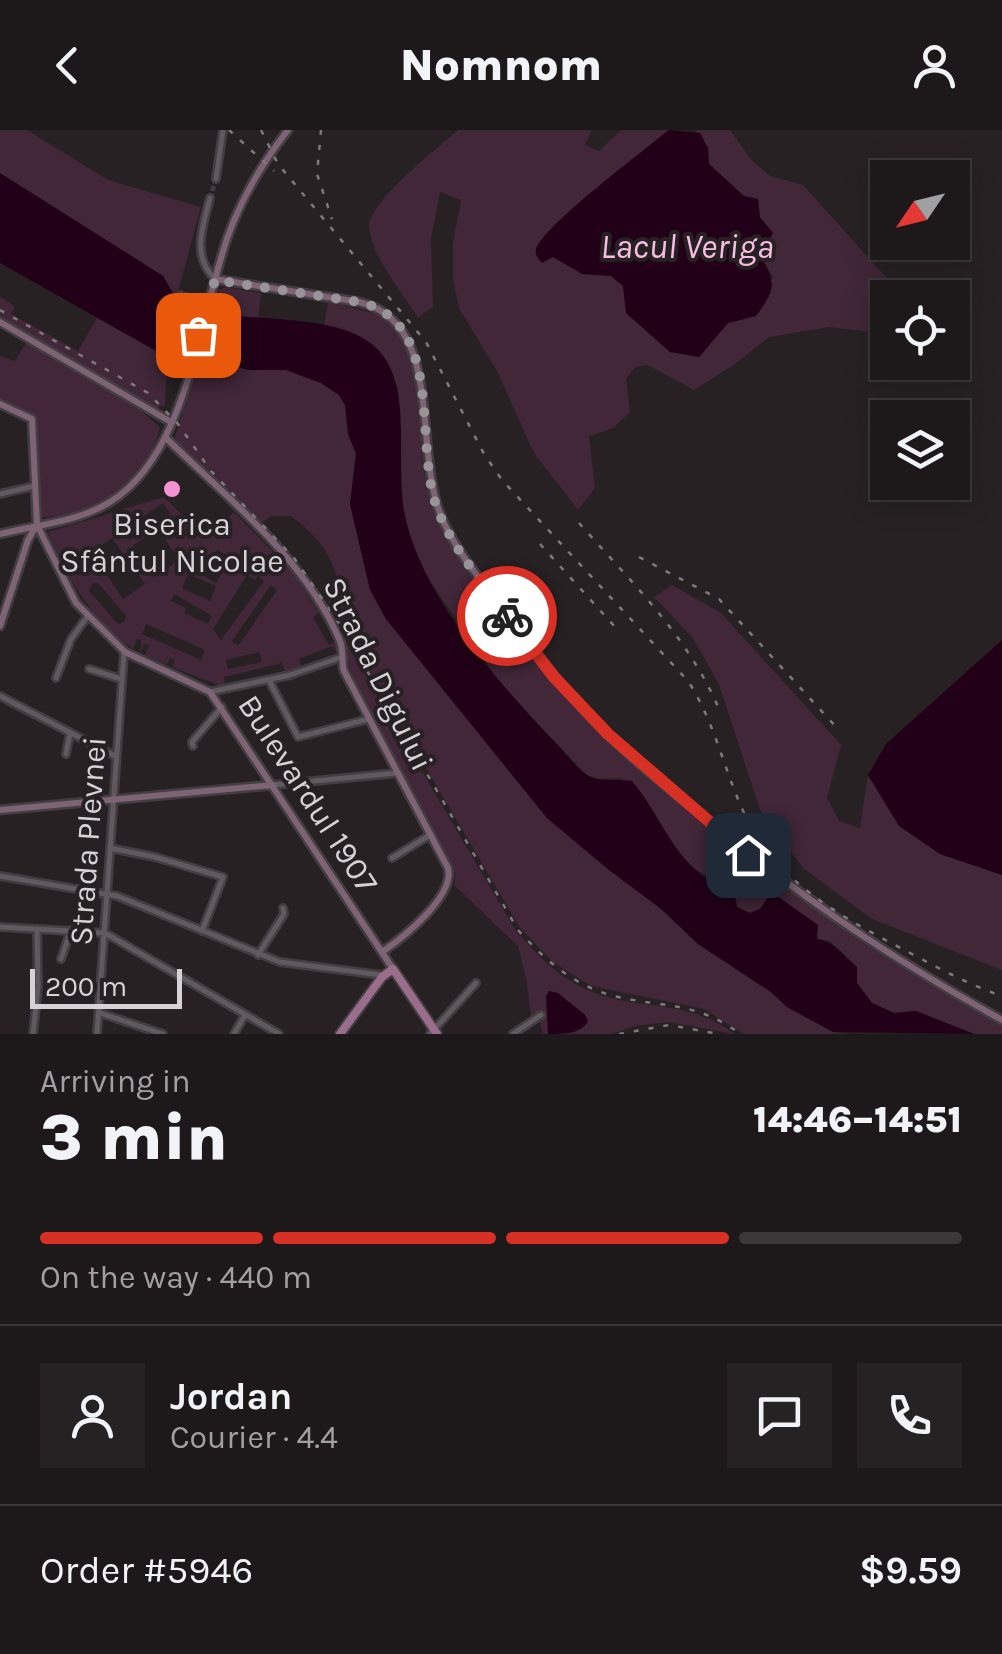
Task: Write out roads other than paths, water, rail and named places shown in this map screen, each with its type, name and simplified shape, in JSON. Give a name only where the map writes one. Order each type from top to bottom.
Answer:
[{"type":"main road","points":[[0,534],[94,510],[119,496],[149,466],[171,422],[240,207],[265,161],[288,130]]},
{"type":"main road","points":[[215,280],[359,302],[393,317],[408,339],[419,369],[430,483],[436,507],[459,550],[554,677],[625,752],[793,890],[886,954],[1002,1020]]},
{"type":"main road","points":[[0,322],[171,422]]},
{"type":"main road","points":[[0,404],[32,419],[37,525],[28,540],[0,626]]},
{"type":"main road","name":"Strada Digului","points":[[165,436],[284,554],[314,595],[341,643],[344,671],[448,868],[450,880],[418,925],[382,952]]},
{"type":"main road","name":"Bulevardul 1907","points":[[37,525],[67,588],[87,616],[125,652],[153,668],[198,684],[222,707],[434,1033]]},
{"type":"main road","points":[[0,810],[273,785]]},
{"type":"main road","points":[[340,1034],[393,968]]},
{"type":"street","points":[[216,178],[224,130]]},
{"type":"street","points":[[210,198],[200,248],[206,269],[215,280]]},
{"type":"street","points":[[174,363],[173,330],[184,296]]},
{"type":"street","points":[[0,494],[34,486]]},
{"type":"street","points":[[56,678],[74,635],[87,616]]},
{"type":"street","name":"Strada Plevnei","points":[[98,1034],[125,652]]},
{"type":"street","points":[[210,692],[269,680],[342,657]]},
{"type":"street","points":[[89,668],[122,679]]},
{"type":"street","points":[[269,680],[298,737],[370,719]]},
{"type":"street","points":[[0,696],[115,756]]},
{"type":"street","points":[[193,746],[192,742],[222,707]]},
{"type":"street","points":[[66,754],[70,732]]},
{"type":"street","points":[[273,785],[398,774]]},
{"type":"street","points":[[392,858],[430,834]]},
{"type":"street","points":[[110,848],[223,876],[202,931]]},
{"type":"street","points":[[0,876],[106,893],[258,955],[295,965],[384,976]]},
{"type":"street","points":[[258,955],[284,914],[283,908]]},
{"type":"street","points":[[0,927],[104,933],[279,1034]]},
{"type":"street","points":[[33,1034],[38,987],[37,929]]},
{"type":"street","points":[[61,959],[71,930]]},
{"type":"street","points":[[434,1033],[476,983]]},
{"type":"street","points":[[99,1013],[163,1034]]},
{"type":"street","points":[[234,1034],[246,1014]]},
{"type":"street","points":[[513,1034],[541,1015]]},
{"type":"water","name":"Lacul Veriga","points":[[669,130],[700,133],[708,148],[709,164],[744,196],[758,199],[760,217],[773,233],[761,256],[772,287],[767,299],[756,316],[728,323],[699,357],[670,352],[626,313],[623,286],[611,276],[582,274],[553,257],[542,263],[536,254],[555,225]]},
{"type":"water","points":[[0,173],[163,276],[176,299],[211,312],[339,328],[373,345],[395,379],[404,511],[412,542],[426,574],[464,636],[510,693],[587,775],[632,781],[674,845],[699,872],[733,889],[737,907],[750,913],[760,909],[769,896],[777,896],[818,925],[817,939],[834,946],[857,967],[857,983],[872,1003],[894,1013],[916,1011],[974,1034],[833,1032],[787,1007],[698,944],[660,908],[547,818],[386,619],[370,590],[350,504],[356,454],[339,395],[321,383],[286,370],[250,370],[185,356],[167,357],[0,263]]},
{"type":"water","points":[[1002,640],[1002,875],[940,854],[899,826],[868,775],[886,744]]},
{"type":"water","points":[[549,991],[558,993],[585,1015],[588,1021],[581,1029],[548,1034]]},
{"type":"tunnel","points":[[210,198],[216,179]]},
{"type":"railway","points":[[229,130],[274,171]]},
{"type":"railway","points":[[261,130],[278,164],[426,342],[484,454],[502,480],[688,681],[705,713],[745,815],[775,861],[816,898],[863,928],[956,977],[1002,996]]},
{"type":"railway","points":[[321,130],[317,174],[332,219]]},
{"type":"railway","points":[[0,310],[148,393],[178,424],[211,471],[294,558],[341,626],[518,930],[539,952],[573,979],[599,992],[694,1011],[740,1034]]},
{"type":"railway","points":[[579,523],[677,636],[721,714]]},
{"type":"railway","points":[[540,544],[616,628]]},
{"type":"railway","points":[[639,557],[719,599],[837,728]]},
{"type":"railway","points":[[619,1034],[669,1025],[719,1034]]},
{"type":"place","name":"Biserica Sfântul Nicolae","points":[[172,489]]}]
